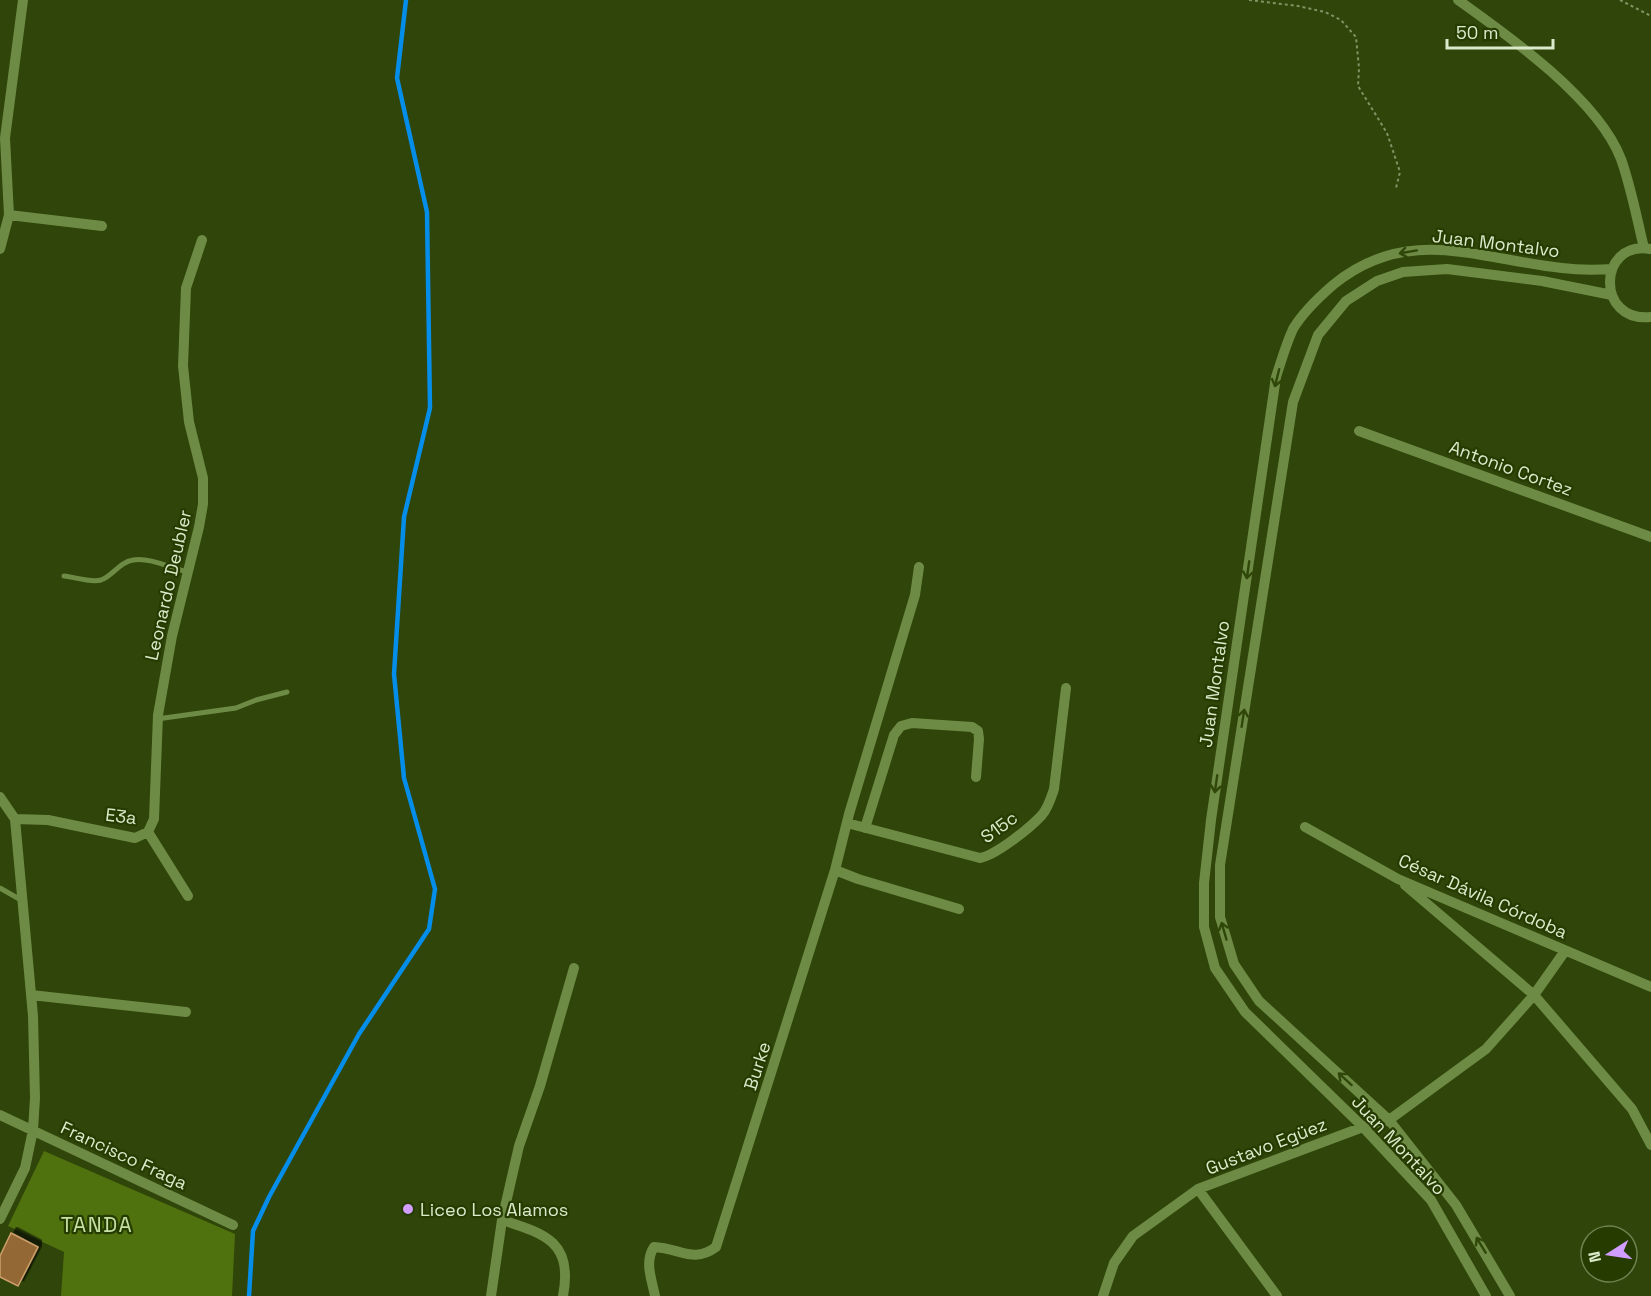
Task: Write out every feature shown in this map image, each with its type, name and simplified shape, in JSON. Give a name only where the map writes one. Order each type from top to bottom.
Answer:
[{"type":"street","points":[[0,249],[9,215],[5,138],[23,0]]},
{"type":"street","points":[[1458,0],[1495,26],[1567,85],[1602,124],[1621,158],[1648,248],[1631,250],[1620,258],[1612,269],[1609,282],[1612,296],[1618,307],[1629,314],[1642,318],[1651,317]]},
{"type":"street","points":[[9,215],[102,226]]},
{"type":"street","name":"Leonardo Deubler","points":[[148,832],[154,819],[158,719],[172,636],[200,527],[203,504],[203,478],[189,422],[183,366],[186,288],[202,240]]},
{"type":"street","name":"Juan Montalvo","points":[[1486,1296],[1431,1200],[1363,1127],[1245,1012],[1215,968],[1204,927],[1204,883],[1208,843],[1276,377],[1293,329],[1316,300],[1350,271],[1379,257],[1415,250],[1448,249],[1560,268],[1612,269]]},
{"type":"street","name":"Juan Montalvo","points":[[1510,1296],[1456,1204],[1389,1120],[1259,1001],[1234,964],[1220,917],[1220,865],[1293,402],[1318,335],[1346,301],[1377,281],[1403,272],[1447,269],[1542,281],[1612,296]]},
{"type":"street","name":"Antonio Cortez","points":[[1359,430],[1651,537]]},
{"type":"street","name":"Burke","points":[[655,1296],[649,1254],[654,1247],[697,1256],[706,1254],[716,1247],[835,870],[846,823],[915,595],[919,567]]},
{"type":"street","name":"S15c","points":[[846,823],[980,858],[995,853],[1042,815],[1049,803],[1054,789],[1066,688]]},
{"type":"street","points":[[865,828],[894,735],[901,726],[912,723],[972,727],[978,731],[976,777]]},
{"type":"street","points":[[0,798],[15,819],[31,995],[35,1098],[33,1130],[25,1168],[0,1219]]},
{"type":"street","name":"E3a","points":[[15,819],[48,820],[135,838],[148,832],[188,896]]},
{"type":"street","name":"César Dávila Córdoba","points":[[1305,827],[1398,879],[1651,987]]},
{"type":"street","points":[[1208,843],[1223,845]]},
{"type":"street","points":[[835,870],[959,909]]},
{"type":"street","points":[[1398,879],[1534,995],[1632,1109],[1651,1145]]},
{"type":"street","name":"Gustavo Egüez","points":[[1103,1296],[1114,1263],[1133,1236],[1198,1189],[1363,1127],[1389,1120],[1486,1049],[1534,995],[1566,951]]},
{"type":"street","points":[[491,1296],[502,1220],[519,1146],[540,1086],[574,968]]},
{"type":"street","points":[[31,995],[186,1012]]},
{"type":"street","name":"Francisco Fraga","points":[[0,1115],[233,1225]]},
{"type":"street","points":[[1198,1189],[1277,1296]]},
{"type":"street","points":[[502,1220],[553,1241],[563,1258],[567,1275],[563,1296]]},
{"type":"lane","points":[[64,576],[102,580],[120,566],[134,559],[189,573]]},
{"type":"lane","points":[[158,719],[236,708],[287,692]]},
{"type":"lane","points":[[0,888],[22,900]]},
{"type":"path","points":[[1249,0],[1325,12],[1341,20],[1356,37],[1358,86],[1388,133],[1400,172],[1396,188]]},
{"type":"path","points":[[1620,0],[1651,16]]},
{"type":"green space","points":[[44,1151],[235,1234],[232,1296],[61,1296],[64,1252],[8,1226]]},
{"type":"building","points":[[11,1233],[38,1247],[18,1286],[0,1277],[0,1256]]},
{"type":"waterway","points":[[249,1296],[253,1231],[269,1197],[359,1034],[429,929],[435,889],[404,778],[394,674],[404,517],[430,408],[427,212],[397,78],[406,0]]},
{"type":"place","name":"Liceo Los Alamos","points":[[408,1209]]},
{"type":"district","name":"TANDA","points":[[97,1224]]}]
